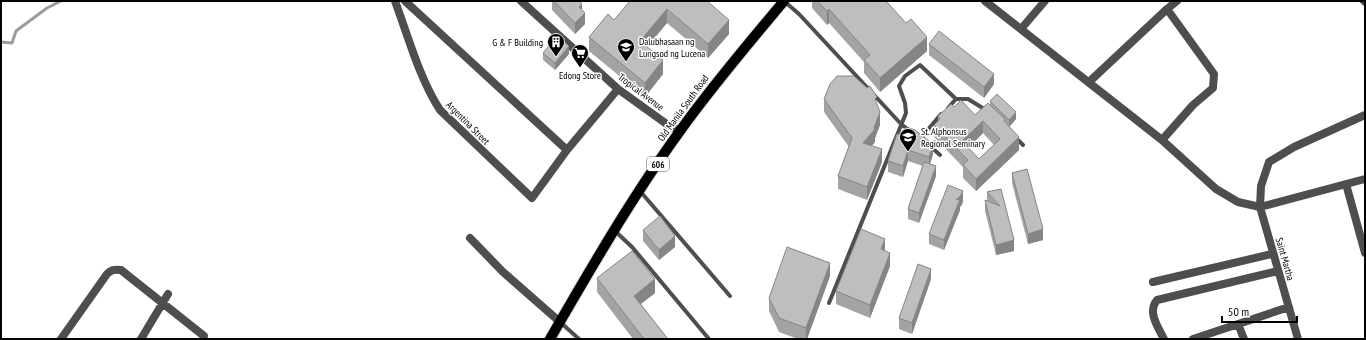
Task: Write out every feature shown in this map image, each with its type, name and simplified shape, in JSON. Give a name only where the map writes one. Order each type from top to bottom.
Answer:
[{"type":"main road","name":"Old Manila South Road","points":[[550,339],[615,230],[680,131],[729,66],[784,1]]},
{"type":"street","name":"Argentina Street","points":[[395,1],[426,83],[440,110],[532,198],[567,150]]},
{"type":"street","points":[[405,1],[567,150],[618,89]]},
{"type":"street","name":"Tropical Avenue","points":[[521,1],[618,89],[668,125],[680,131]]},
{"type":"street","points":[[986,1],[1162,140],[1216,189],[1238,202],[1260,207],[1365,179]]},
{"type":"street","points":[[1021,29],[1045,1]]},
{"type":"street","points":[[1089,82],[1177,1]]},
{"type":"street","points":[[1162,140],[1193,105],[1214,88],[1214,74],[1167,9]]},
{"type":"street","name":"Saint Martha","points":[[1298,339],[1272,254],[1260,207],[1261,186],[1269,162],[1294,147],[1365,115]]},
{"type":"street","points":[[1346,184],[1365,253]]},
{"type":"street","points":[[470,238],[503,272],[560,322]]},
{"type":"street","points":[[1153,282],[1272,254]]},
{"type":"street","points":[[61,339],[111,270],[116,269],[120,270],[204,336],[202,339]]},
{"type":"street","points":[[1164,339],[1152,313],[1153,305],[1157,300],[1278,271]]},
{"type":"street","points":[[141,339],[168,294]]},
{"type":"street","points":[[1194,339],[1288,307]]},
{"type":"street","points":[[1238,324],[1244,339]]},
{"type":"lane","points":[[784,1],[799,14],[901,124],[921,138],[940,155]]},
{"type":"lane","points":[[829,303],[906,113],[905,103],[899,86],[905,76],[920,65],[956,99],[968,100],[989,112]]},
{"type":"lane","points":[[921,138],[956,99]]},
{"type":"lane","points":[[1011,134],[1023,144]]},
{"type":"lane","points":[[640,191],[730,296]]},
{"type":"lane","points":[[615,230],[632,247],[709,339]]},
{"type":"lane","points":[[560,322],[579,339]]},
{"type":"building","points":[[554,1],[579,1],[582,4],[579,7],[585,13],[575,23]]},
{"type":"building","points":[[630,1],[707,1],[729,20],[708,44],[667,9],[640,41],[663,60],[645,83],[589,37],[608,14],[614,20]]},
{"type":"building","points":[[817,1],[886,1],[906,23],[911,19],[927,37],[880,78],[864,60],[870,55],[829,9],[827,11]]},
{"type":"building","points":[[939,31],[994,74],[984,87],[929,44]]},
{"type":"building","points":[[557,36],[569,46],[555,63],[543,53]]},
{"type":"building","points":[[837,76],[854,76],[867,88],[870,86],[877,97],[875,99],[880,112],[874,128],[875,129],[863,143],[882,149],[867,187],[838,176],[852,138],[824,99],[830,84]]},
{"type":"building","points":[[997,94],[1016,112],[1009,120],[990,101]]},
{"type":"building","points":[[961,100],[975,115],[988,103],[1005,119],[1004,121],[1019,137],[976,179],[963,165],[968,160],[934,125],[940,119],[938,116],[951,104],[954,107]],"holes":[[[983,121],[1000,139],[979,159],[962,141]]]},
{"type":"building","points":[[905,128],[915,130],[933,144],[929,157],[908,150],[903,166],[888,161],[897,134],[902,136]]},
{"type":"building","points":[[924,162],[936,166],[919,213],[908,209]]},
{"type":"building","points":[[1027,169],[1043,229],[1028,234],[1012,173]]},
{"type":"building","points":[[948,185],[963,191],[956,200],[960,199],[944,240],[929,234]]},
{"type":"building","points":[[1001,189],[1014,240],[996,245],[985,200],[1000,206],[987,192]]},
{"type":"building","points":[[660,216],[675,236],[659,250],[643,230]]},
{"type":"building","points":[[861,229],[885,239],[881,249],[890,253],[870,305],[836,291]]},
{"type":"building","points":[[787,247],[830,263],[806,328],[779,318],[769,298]]},
{"type":"building","points":[[632,251],[655,279],[634,296],[668,339],[644,339],[597,278]]},
{"type":"building","points":[[918,264],[931,269],[912,323],[899,318]]},
{"type":"waterway","points":[[1,42],[12,43],[16,31],[47,8],[61,1]]},
{"type":"place","name":"G & F Building","points":[[556,57]]},
{"type":"place","name":"Dalubhasaan ng Lungsod ng Lucena","points":[[626,62]]},
{"type":"place","name":"Edong Store","points":[[580,68]]},
{"type":"place","name":"St. Alphonsus Regional Seminary","points":[[908,152]]}]
